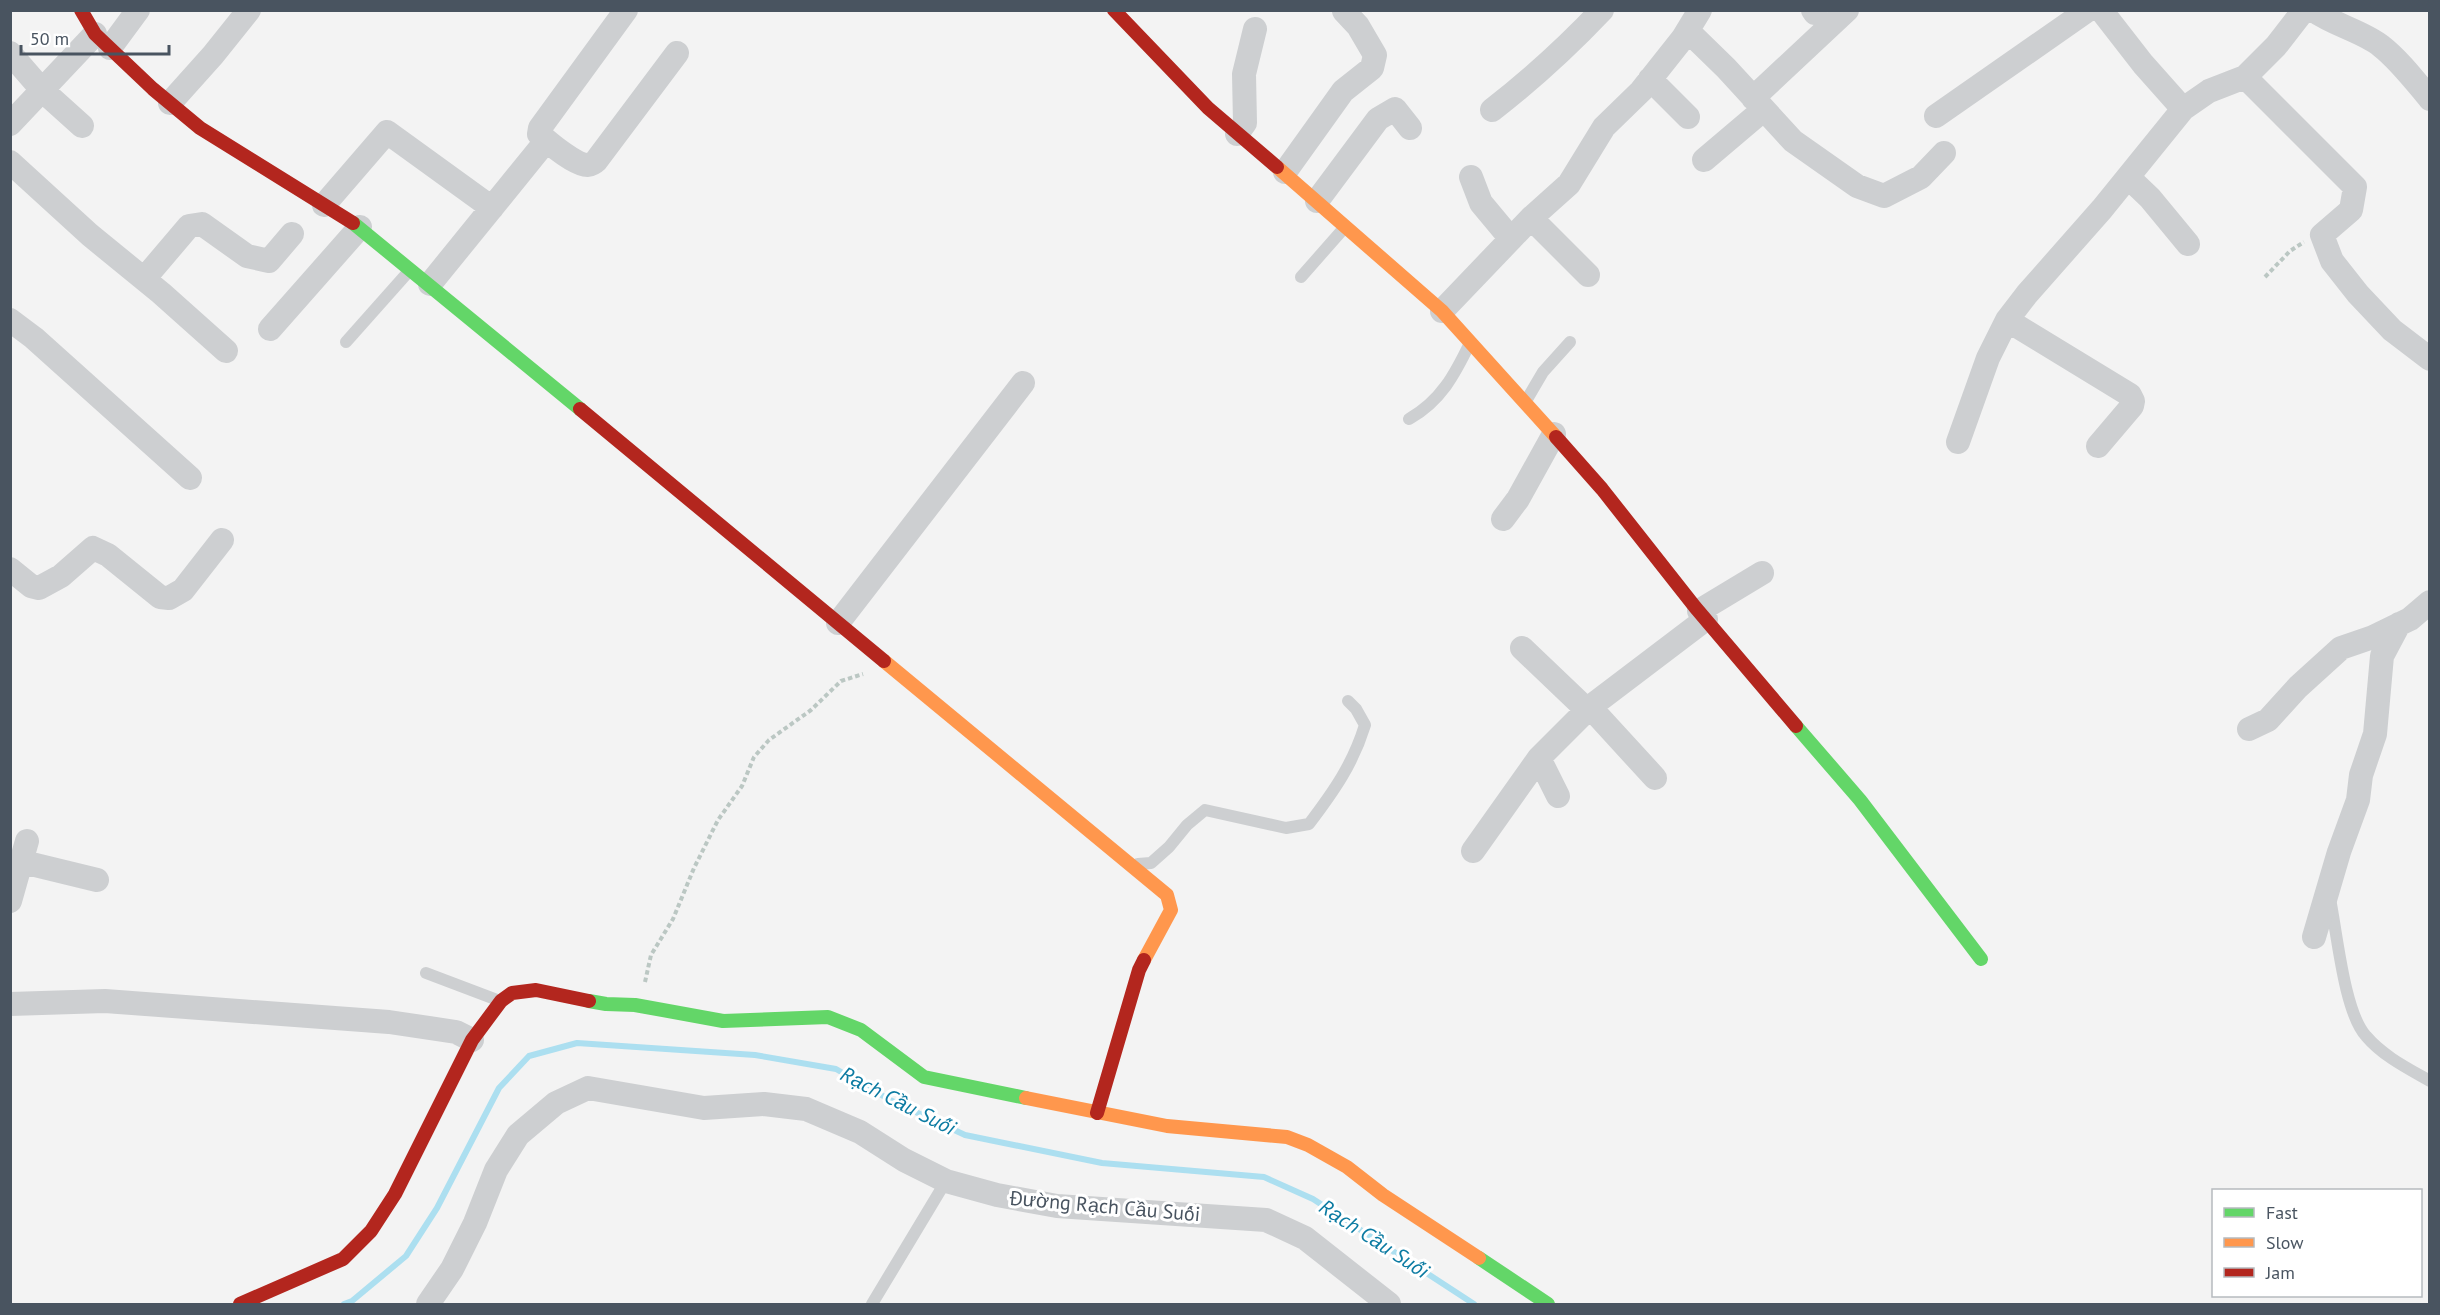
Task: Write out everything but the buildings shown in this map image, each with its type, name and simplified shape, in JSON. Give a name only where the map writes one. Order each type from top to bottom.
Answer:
[{"type":"street","points":[[81,10],[103,41],[200,128],[236,153],[360,227],[1167,895],[1171,910],[1139,970],[1098,1113]]},
{"type":"street","points":[[10,124],[42,90],[138,10]]},
{"type":"street","points":[[170,103],[249,10]]},
{"type":"street","points":[[626,10],[540,128],[539,134],[546,141],[579,163],[589,165],[596,161],[677,53]]},
{"type":"street","points":[[1114,10],[1208,108],[1285,172],[1442,311],[1471,342],[1602,489],[1759,683],[1860,800],[1981,959]]},
{"type":"street","points":[[1492,110],[1534,77],[1602,10]]},
{"type":"street","points":[[1704,160],[1847,10]]},
{"type":"street","points":[[1958,442],[1988,358],[2007,320],[2026,294],[2128,177],[2183,109],[2209,91],[2245,77],[2276,46],[2304,10]]},
{"type":"street","points":[[2313,10],[2327,20],[2380,45],[2415,80],[2430,99]]},
{"type":"street","points":[[1285,172],[1343,91],[1372,68],[1376,55],[1358,26],[1344,11]]},
{"type":"street","points":[[1936,116],[2098,12],[2183,109]]},
{"type":"street","points":[[1442,311],[1531,218],[1569,184],[1604,127],[1650,79],[1694,21],[1758,104],[1792,141],[1857,186],[1884,196],[1921,177],[1944,153]]},
{"type":"street","points":[[1237,134],[1245,123],[1244,74],[1255,29]]},
{"type":"street","points":[[10,53],[42,90],[82,126]]},
{"type":"street","points":[[2245,77],[2355,187],[2351,210],[2322,235],[2332,261],[2358,294],[2392,330],[2430,359]]},
{"type":"street","points":[[1650,79],[1688,117]]},
{"type":"street","points":[[1317,201],[1377,119],[1395,109],[1410,128]]},
{"type":"street","points":[[324,206],[387,132],[492,208]]},
{"type":"street","points":[[430,284],[546,141]]},
{"type":"street","points":[[10,162],[90,235],[226,351]]},
{"type":"street","points":[[1471,177],[1481,203],[1511,239]]},
{"type":"street","points":[[2128,177],[2150,198],[2188,244]]},
{"type":"street","points":[[1531,218],[1588,274]]},
{"type":"street","points":[[144,279],[189,226],[202,224],[247,256],[269,261],[292,234]]},
{"type":"street","points":[[270,329],[360,227]]},
{"type":"street","points":[[10,320],[34,338],[190,478]]},
{"type":"street","points":[[2007,320],[2130,395],[2133,401],[2132,406],[2098,446]]},
{"type":"street","points":[[838,622],[1023,383]]},
{"type":"street","points":[[1503,519],[1518,499],[1554,434]]},
{"type":"street","points":[[10,569],[31,586],[39,588],[61,576],[93,548],[108,555],[160,597],[169,598],[183,590],[222,540]]},
{"type":"street","points":[[1473,851],[1539,758],[1588,709],[1703,615],[1762,573]]},
{"type":"street","points":[[2249,729],[2268,720],[2298,687],[2341,648],[2373,637],[2410,619],[2430,602]]},
{"type":"street","points":[[2314,937],[2358,800],[2361,775],[2375,734],[2382,656],[2399,624]]},
{"type":"street","points":[[1522,648],[1588,709],[1655,778]]},
{"type":"street","points":[[1539,758],[1558,796]]},
{"type":"street","points":[[10,901],[25,851],[97,880]]},
{"type":"street","points":[[240,1305],[343,1259],[371,1231],[395,1194],[472,1040],[501,1001],[512,993],[536,990],[606,1004],[633,1005],[723,1021],[828,1017],[861,1030],[924,1077],[1167,1126],[1287,1137],[1308,1145],[1347,1167],[1383,1195],[1548,1305]]},
{"type":"street","points":[[10,1004],[105,1001],[389,1022],[456,1032],[472,1040]]},
{"type":"street","name":"Đường Rạch Cầu Suối","points":[[428,1305],[452,1269],[475,1223],[496,1170],[518,1135],[556,1103],[588,1088],[704,1108],[764,1104],[806,1108],[860,1132],[904,1160],[946,1181],[997,1195],[1057,1206],[1266,1220],[1305,1238],[1389,1305]]},
{"type":"lane","points":[[1301,277],[1346,226]]},
{"type":"lane","points":[[346,342],[411,269]]},
{"type":"lane","points":[[1409,419],[1440,396],[1455,374],[1471,342]]},
{"type":"lane","points":[[1525,402],[1543,372],[1570,342]]},
{"type":"lane","points":[[1131,864],[1152,863],[1187,825],[1205,810],[1286,828],[1310,824],[1357,753],[1365,725],[1348,700]]},
{"type":"lane","points":[[2328,889],[2350,1006],[2363,1034],[2381,1051],[2430,1081]]},
{"type":"lane","points":[[426,972],[501,1001]]},
{"type":"lane","points":[[872,1305],[946,1181]]},
{"type":"path","points":[[2265,277],[2290,251],[2322,235]]},
{"type":"path","points":[[633,1005],[646,979],[651,955],[673,920],[694,868],[718,820],[742,786],[754,757],[769,740],[812,710],[841,681],[860,676],[882,659]]},
{"type":"waterway","name":"Rạch Cầu Suối","points":[[344,1304],[352,1301],[406,1256],[437,1208],[499,1088],[529,1056],[577,1043],[755,1055],[836,1069],[890,1100],[965,1135],[1102,1163],[1264,1177],[1313,1199],[1474,1304]]},
{"type":"traffic: fast","points":[[353,223],[580,409]]},
{"type":"traffic: fast","points":[[1796,726],[1860,800],[1981,959]]},
{"type":"traffic: fast","points":[[589,1001],[635,1005],[723,1021],[828,1017],[861,1030],[924,1077],[1026,1098]]},
{"type":"traffic: fast","points":[[1479,1258],[1548,1304]]},
{"type":"traffic: slow","points":[[1277,167],[1442,311],[1556,437]]},
{"type":"traffic: slow","points":[[884,661],[1167,895],[1171,910],[1144,960]]},
{"type":"traffic: slow","points":[[1026,1098],[1167,1126],[1287,1137],[1308,1145],[1347,1167],[1383,1195],[1479,1258]]},
{"type":"traffic: jam","points":[[81,10],[95,34],[153,89],[200,128],[353,223]]},
{"type":"traffic: jam","points":[[1114,10],[1208,108],[1277,167]]},
{"type":"traffic: jam","points":[[580,409],[884,661]]},
{"type":"traffic: jam","points":[[1556,437],[1602,489],[1695,607],[1796,726]]},
{"type":"traffic: jam","points":[[1097,1113],[1139,970],[1144,960]]},
{"type":"traffic: jam","points":[[240,1304],[343,1259],[371,1231],[395,1194],[472,1040],[501,1001],[512,993],[536,990],[589,1001]]}]
